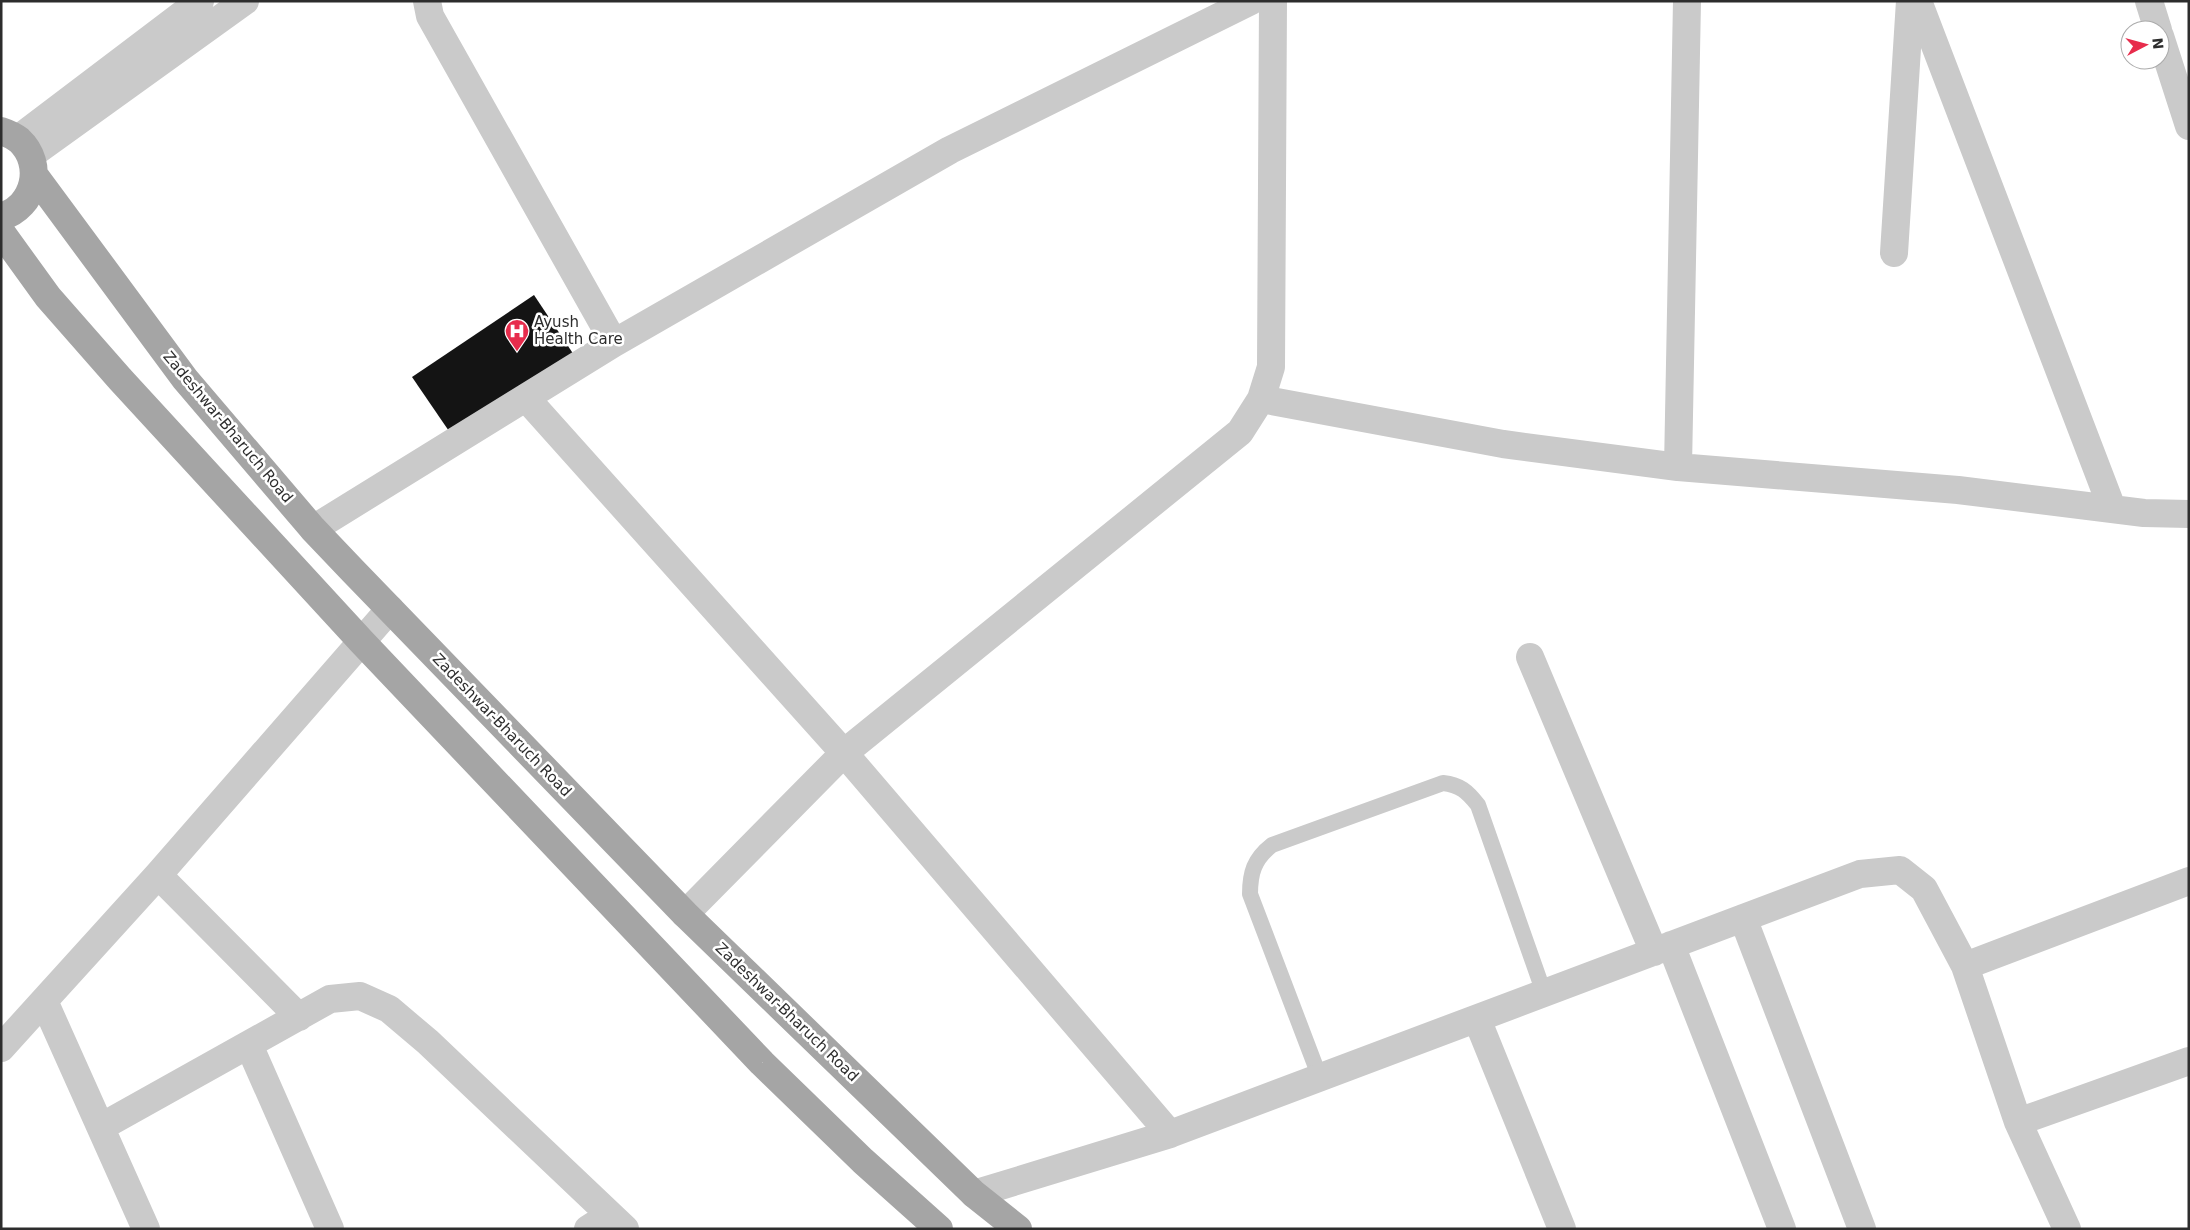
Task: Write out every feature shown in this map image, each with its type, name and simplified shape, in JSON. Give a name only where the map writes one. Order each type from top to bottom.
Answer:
[{"type":"main road","points":[[1,217],[13,213],[28,198],[21,150]]},
{"type":"main road","name":"Zadeshwar-Bharuch Road","points":[[21,150],[185,379],[313,529],[685,914],[974,1194],[1018,1229]]},
{"type":"main road","points":[[1,232],[48,297],[362,642],[762,1063],[863,1161],[939,1229]]},
{"type":"street","points":[[21,150],[200,1]]},
{"type":"street","points":[[21,150],[246,1]]},
{"type":"street","points":[[427,1],[430,16],[614,343]]},
{"type":"street","points":[[313,529],[614,343],[950,150],[1251,1]]},
{"type":"street","points":[[685,914],[844,753],[1240,432],[1261,400],[1270,367],[1273,1]]},
{"type":"street","points":[[1678,467],[1687,1]]},
{"type":"street","points":[[1894,253],[1910,1]]},
{"type":"street","points":[[1918,1],[2112,508]]},
{"type":"street","points":[[2149,1],[2155,20]]},
{"type":"street","points":[[2170,67],[2189,126]]},
{"type":"street","points":[[526,398],[844,753],[1170,1134]]},
{"type":"street","points":[[1261,400],[1503,444],[1678,467],[1958,490],[2144,512],[2189,514]]},
{"type":"street","points":[[1,1048],[158,875],[390,609]]},
{"type":"street","points":[[1530,657],[1663,948],[1782,1229]]},
{"type":"street","points":[[974,1194],[1170,1134],[1860,874],[1900,870],[1924,889],[1965,966],[2018,1122],[2067,1229]]},
{"type":"street","points":[[158,875],[299,1017]]},
{"type":"street","points":[[1965,966],[2189,881]]},
{"type":"street","points":[[1743,918],[1862,1229]]},
{"type":"street","points":[[100,1127],[330,999],[360,996],[389,1009],[428,1042],[608,1224]]},
{"type":"street","points":[[44,1001],[146,1229]]},
{"type":"street","points":[[1477,1019],[1562,1229]]},
{"type":"street","points":[[249,1044],[330,1229]]},
{"type":"street","points":[[2018,1122],[2189,1061]]},
{"type":"lane","points":[[1320,1078],[1250,894],[1250,877],[1255,862],[1272,845],[1443,783],[1456,785],[1468,792],[1478,806],[1544,993]]},
{"type":"building","points":[[534,295],[574,355],[453,437],[412,377]]},
{"type":"place","name":"Ayush Health Care","points":[[517,352]]}]
